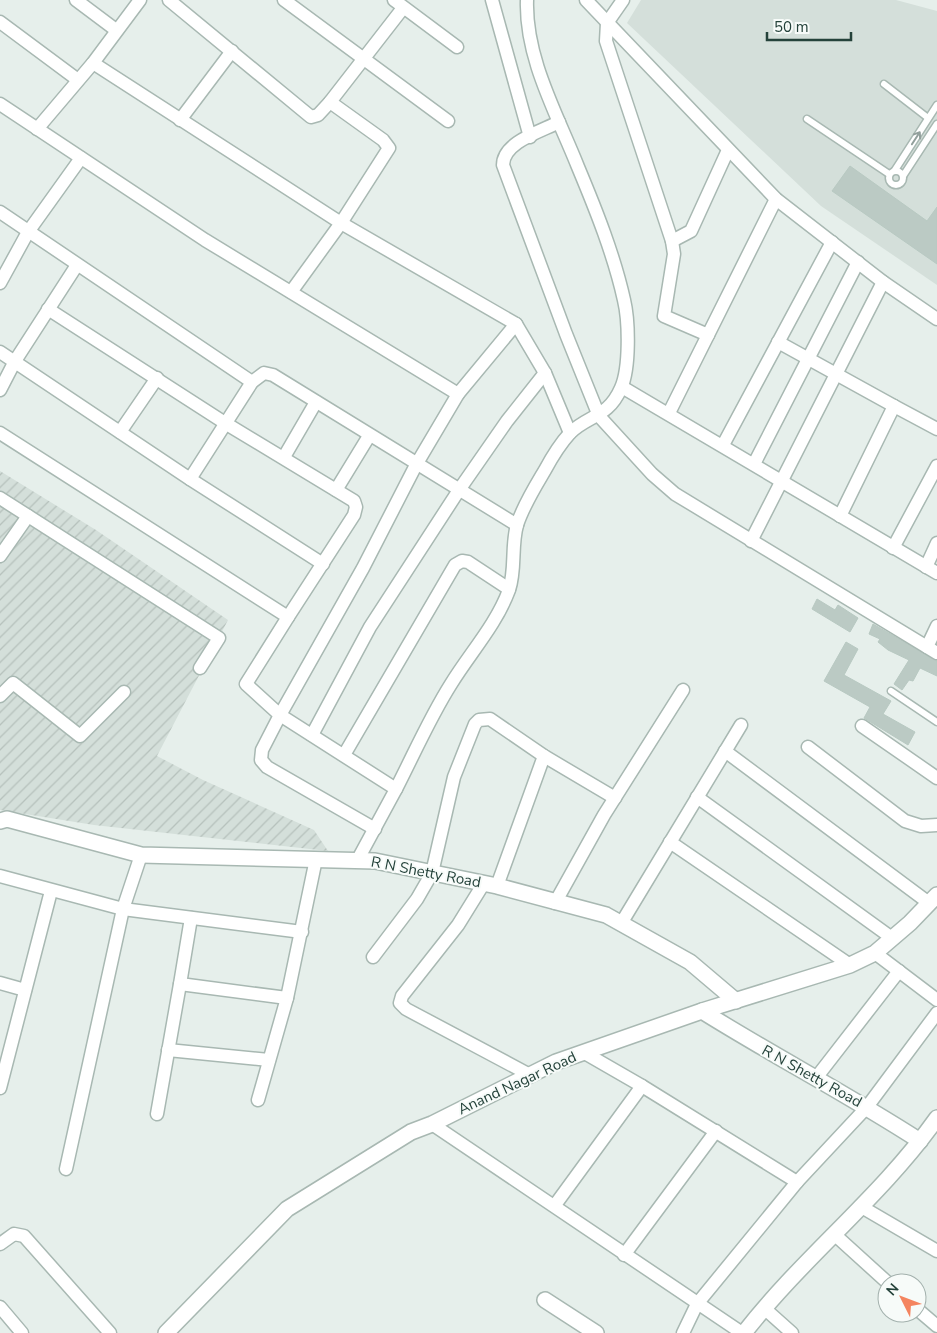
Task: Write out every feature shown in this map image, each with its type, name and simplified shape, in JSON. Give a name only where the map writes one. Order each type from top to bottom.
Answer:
[{"type":"street","points":[[76,0],[116,30]]},
{"type":"street","points":[[37,129],[93,63],[140,0]]},
{"type":"street","points":[[169,0],[311,117],[318,115],[330,102],[362,59],[398,4],[457,47]]},
{"type":"street","points":[[284,0],[448,121]]},
{"type":"street","points":[[492,0],[530,137]]},
{"type":"street","points":[[358,860],[440,702],[491,626],[510,589],[517,525],[553,456],[573,431],[595,418],[610,405],[622,387],[628,354],[625,302],[604,235],[559,122],[530,39],[526,17],[527,0]]},
{"type":"street","points":[[586,0],[776,200],[884,282],[937,319]]},
{"type":"street","points":[[623,0],[607,23],[606,40],[672,241],[674,254],[664,316],[708,335]]},
{"type":"street","points":[[0,22],[78,80]]},
{"type":"street","points":[[180,120],[232,51]]},
{"type":"street","points":[[93,63],[341,223],[516,324],[545,373],[573,431]]},
{"type":"street","points":[[291,292],[341,223],[389,148],[383,140],[330,102]]},
{"type":"street","points":[[0,104],[205,240],[458,394]]},
{"type":"street","points":[[559,122],[513,146],[506,152],[503,165],[595,418],[675,494],[932,650],[937,626]]},
{"type":"street","points":[[672,241],[691,231],[728,150]]},
{"type":"street","points":[[0,283],[28,232],[81,158]]},
{"type":"street","points":[[669,413],[776,200]]},
{"type":"street","points":[[0,212],[252,382]]},
{"type":"street","points":[[723,445],[832,242]]},
{"type":"street","points":[[754,464],[858,262]]},
{"type":"street","points":[[0,390],[15,361],[77,265]]},
{"type":"street","points":[[751,541],[884,282]]},
{"type":"street","points":[[48,309],[225,423],[354,501],[356,507],[354,514],[246,684],[280,715],[396,789]]},
{"type":"street","points":[[375,828],[263,764],[262,750],[363,568],[416,465],[458,394],[516,324]]},
{"type":"street","points":[[778,342],[937,428]]},
{"type":"street","points":[[0,352],[190,479],[323,564]]},
{"type":"street","points":[[190,479],[252,382],[264,373],[273,375],[416,465],[517,525]]},
{"type":"street","points":[[312,736],[370,627],[459,490],[507,421],[545,373]]},
{"type":"street","points":[[120,432],[157,378]]},
{"type":"street","points":[[622,387],[669,413],[932,570],[937,543]]},
{"type":"street","points":[[284,458],[316,402]]},
{"type":"street","points":[[840,516],[894,406]]},
{"type":"street","points":[[0,433],[288,617]]},
{"type":"street","points":[[336,490],[369,436]]},
{"type":"street","points":[[894,548],[937,466]]},
{"type":"street","points":[[0,498],[219,638],[200,668]]},
{"type":"street","points":[[0,556],[28,516]]},
{"type":"street","points":[[344,755],[455,566],[462,561],[468,562],[510,589]]},
{"type":"street","points":[[0,696],[13,683],[80,736],[124,692]]},
{"type":"street","points":[[555,903],[615,798],[683,690]]},
{"type":"street","points":[[373,957],[417,899],[432,873],[454,777],[475,724],[479,720],[490,720],[544,756],[615,798]]},
{"type":"street","points":[[622,922],[741,725]]},
{"type":"street","points":[[862,726],[937,778]]},
{"type":"street","points":[[808,747],[905,821],[922,826],[937,826]]},
{"type":"street","points":[[725,751],[933,899]]},
{"type":"street","points":[[530,1075],[406,1009],[400,1003],[402,996],[491,885],[544,756]]},
{"type":"street","points":[[697,798],[892,938]]},
{"type":"street","name":"R N Shetty Road","points":[[0,821],[8,819],[141,855],[375,861],[491,885],[606,915],[622,922],[690,962],[736,1001]]},
{"type":"street","points":[[670,842],[850,965]]},
{"type":"street","points":[[66,1169],[123,909],[141,855]]},
{"type":"street","points":[[258,1100],[287,998],[316,859]]},
{"type":"street","points":[[0,876],[123,909],[302,932]]},
{"type":"street","points":[[0,1088],[51,891]]},
{"type":"street","name":"Anand Nagar Road","points":[[166,1333],[287,1209],[411,1132],[432,1124],[556,1062],[702,1011],[850,965],[875,953],[933,899]]},
{"type":"street","points":[[157,1114],[191,918]]},
{"type":"street","points":[[875,953],[937,1000]]},
{"type":"street","points":[[816,1078],[899,971]]},
{"type":"street","points":[[0,984],[25,990]]},
{"type":"street","points":[[180,984],[287,998]]},
{"type":"street","name":"R N Shetty Road","points":[[702,1011],[774,1056],[866,1107],[920,1141]]},
{"type":"street","points":[[683,1333],[697,1304],[797,1182],[866,1107],[937,1014]]},
{"type":"street","points":[[168,1050],[269,1060]]},
{"type":"street","points":[[583,1052],[642,1086],[797,1182]]},
{"type":"street","points":[[555,1205],[642,1086]]},
{"type":"street","points":[[432,1124],[555,1205],[624,1255],[743,1333],[764,1308],[887,1180],[937,1118]]},
{"type":"street","points":[[624,1255],[716,1132]]},
{"type":"street","points":[[860,1206],[937,1251]]},
{"type":"street","points":[[0,1244],[14,1234],[24,1236],[110,1333]]},
{"type":"street","points":[[834,1234],[877,1273]]},
{"type":"street","points":[[545,1300],[596,1333]]},
{"type":"street","points":[[764,1308],[792,1333]]},
{"type":"street","points":[[2,1314],[22,1333]]},
{"type":"street","points":[[927,1318],[937,1326]]},
{"type":"lane","points":[[884,84],[928,118]]},
{"type":"lane","points":[[937,105],[892,172],[890,182],[897,186],[903,180],[903,176],[937,124]]},
{"type":"lane","points":[[807,119],[892,172],[903,176]]},
{"type":"lane","points":[[891,691],[937,722]]},
{"type":"shaded area","points":[[641,0],[896,0],[937,11],[937,285],[821,206],[627,23]]},
{"type":"shaded area","points":[[0,471],[96,530],[228,620],[157,756],[203,780],[314,830],[328,851],[94,825],[0,810]]},
{"type":"building","points":[[850,166],[927,221],[937,207],[937,264],[832,191]]},
{"type":"building","points":[[817,599],[835,610],[838,605],[858,618],[850,632],[812,609]]},
{"type":"building","points":[[873,624],[937,661],[937,676],[920,668],[913,681],[909,680],[902,690],[894,684],[909,660],[888,650],[878,642],[880,639],[869,634]]},
{"type":"building","points":[[846,642],[858,649],[844,675],[891,701],[883,714],[915,732],[908,745],[864,718],[870,707],[824,681]]}]
